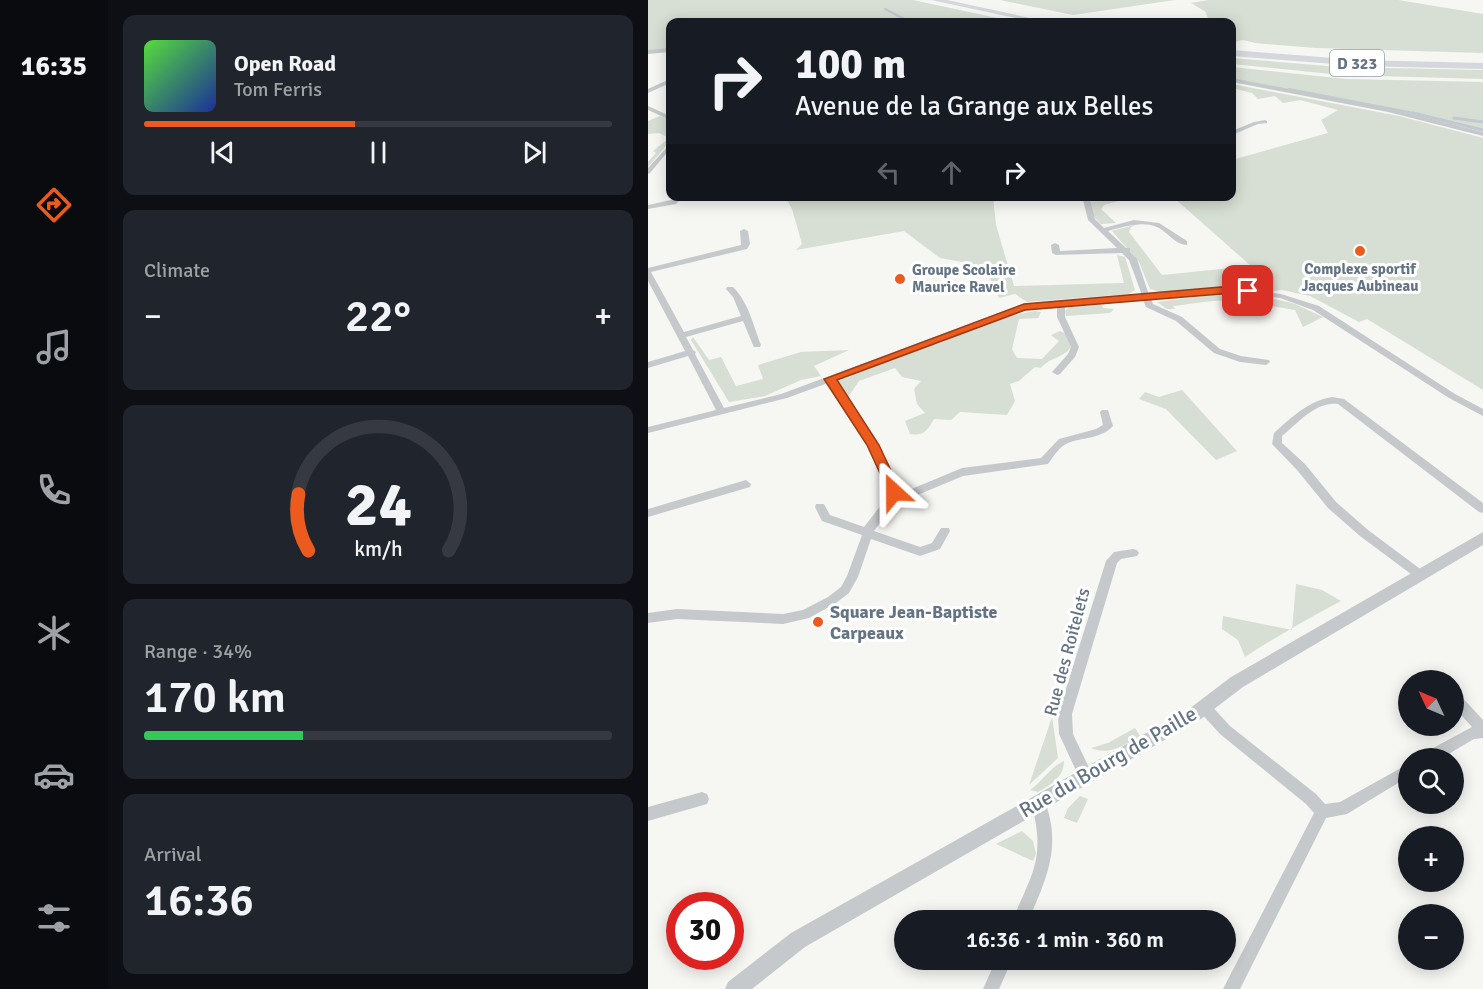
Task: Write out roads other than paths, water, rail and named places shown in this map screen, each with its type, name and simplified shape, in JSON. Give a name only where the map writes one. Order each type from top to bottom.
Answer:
[{"type":"highway","points":[[935,0],[1032,18]]},
{"type":"highway","points":[[954,0],[1035,18]]},
{"type":"highway","name":"D 323","points":[[1236,51],[1359,63],[1483,64]]},
{"type":"street","points":[[648,52],[666,50]]},
{"type":"street","points":[[1236,81],[1377,108],[1483,134]]},
{"type":"street","points":[[648,91],[666,83]]},
{"type":"street","points":[[648,108],[666,115]]},
{"type":"street","points":[[1236,132],[1244,131],[1255,122],[1265,122]]},
{"type":"street","points":[[648,172],[666,151]]},
{"type":"street","points":[[648,207],[673,201]]},
{"type":"street","points":[[1086,201],[1090,216],[1127,250],[1136,265],[1147,298],[1153,308],[1179,319],[1217,351],[1240,359],[1266,362]]},
{"type":"street","points":[[1104,230],[1134,222],[1159,225],[1184,243]]},
{"type":"street","points":[[722,412],[683,335],[652,291],[648,271],[744,247],[746,244],[744,231]]},
{"type":"street","points":[[1055,245],[1056,253],[1127,250]]},
{"type":"street","points":[[730,289],[737,296],[757,345]]},
{"type":"street","points":[[648,430],[784,396],[1008,311],[1061,303],[1238,290],[1298,300],[1324,313],[1452,396],[1483,413]]},
{"type":"street","points":[[1057,372],[1074,350],[1061,317],[1061,303]]},
{"type":"street","points":[[683,335],[747,317]]},
{"type":"street","points":[[648,365],[692,352]]},
{"type":"street","points":[[830,379],[867,435],[899,498]]},
{"type":"street","points":[[1419,574],[1364,533],[1328,501],[1301,467],[1277,444],[1277,435],[1322,402],[1333,399],[1341,401],[1483,509]]},
{"type":"street","points":[[648,618],[677,614],[783,619],[800,616],[832,600],[845,590],[852,577],[866,534],[885,508],[899,498],[963,472],[1044,461],[1062,441],[1103,431],[1108,426],[1105,412]]},
{"type":"street","points":[[648,513],[746,484]]},
{"type":"street","points":[[820,507],[826,518],[866,534],[924,552],[936,546],[945,531]]},
{"type":"street","name":"Rue du Bourg de Paille","points":[[735,989],[798,940],[1204,707],[1238,682],[1483,538]]},
{"type":"street","name":"Rue des Roitelets","points":[[1085,774],[1066,734],[1065,714],[1112,561],[1118,555],[1133,553]]},
{"type":"street","points":[[1204,707],[1225,730],[1311,799],[1322,812]]},
{"type":"street","points":[[1445,748],[1467,735],[1483,731],[1464,709]]},
{"type":"street","points":[[1322,812],[1342,809],[1398,776]]},
{"type":"street","points":[[648,814],[702,799]]},
{"type":"street","points":[[1025,910],[1046,859],[1047,838],[1038,802]]},
{"type":"street","points":[[1231,989],[1322,812]]},
{"type":"street","points":[[991,989],[1000,970]]},
{"type":"waterway","points":[[885,9],[902,18]]},
{"type":"waterway","points":[[1289,89],[1419,114]]},
{"type":"waterway","points":[[1413,113],[1483,130]]},
{"type":"waterway","points":[[1454,118],[1483,122]]},
{"type":"place","name":"Complexe sportif Jacques Aubineau","points":[[1360,251]]},
{"type":"place","name":"Groupe Scolaire Maurice Ravel","points":[[900,279]]},
{"type":"place","name":"Square Jean-Baptiste Carpeaux","points":[[818,622]]}]
